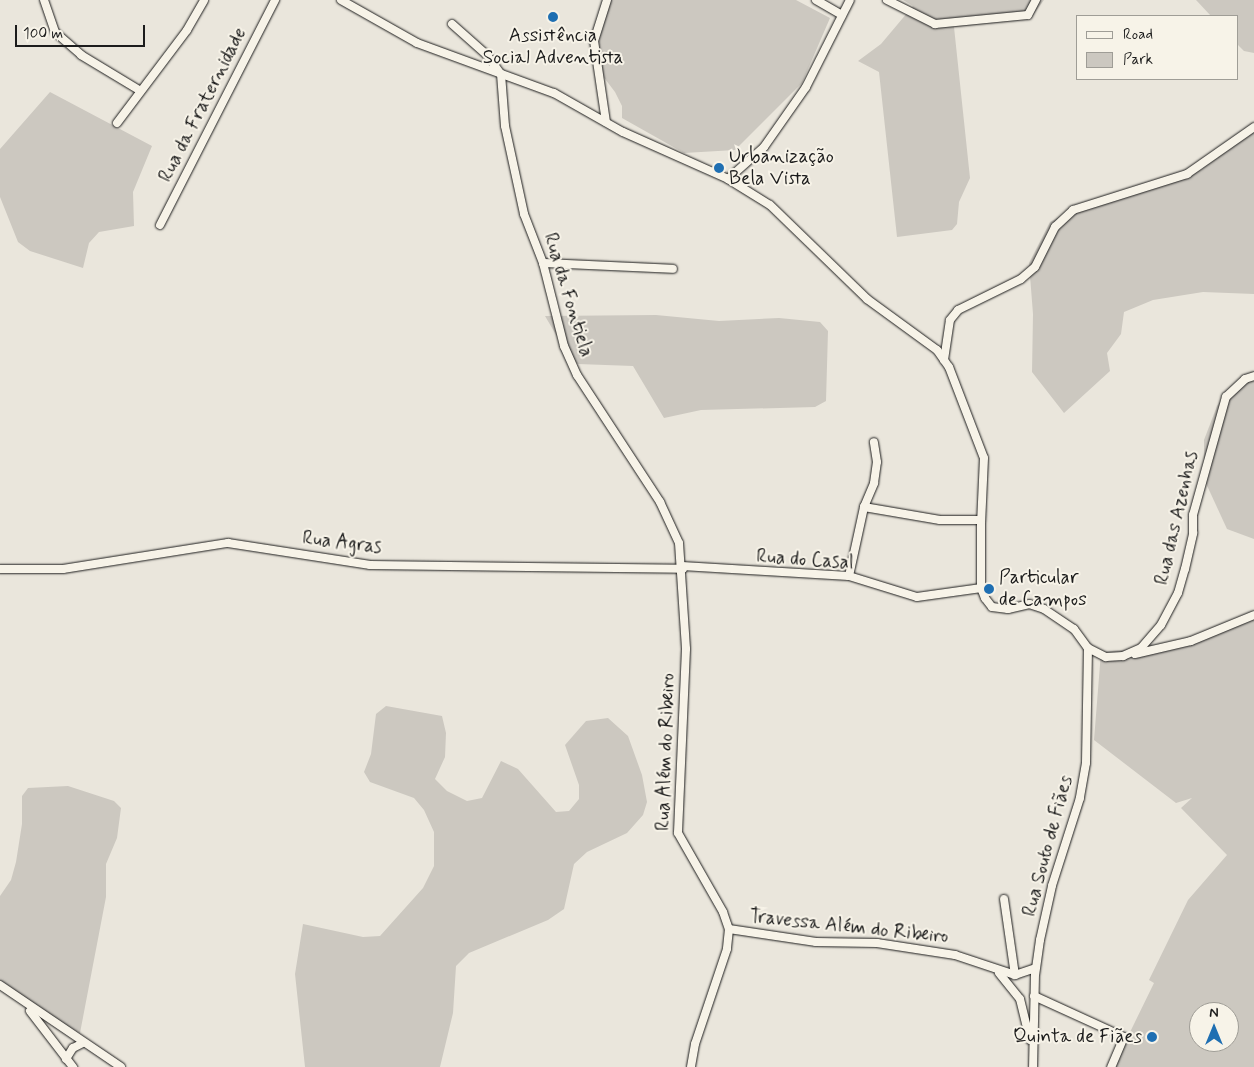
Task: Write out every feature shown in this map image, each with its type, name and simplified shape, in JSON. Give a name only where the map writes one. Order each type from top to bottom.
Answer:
[{"type":"street","points":[[44,0],[55,32],[80,55],[139,90]]},
{"type":"street","points":[[117,123],[139,90],[187,30],[204,0]]},
{"type":"street","name":"Rua da Fraternidade","points":[[160,225],[275,0]]},
{"type":"street","points":[[342,0],[417,43],[554,93],[668,154],[728,179],[770,205],[867,299],[936,350],[944,360],[962,395],[984,458],[981,520],[981,588],[992,607],[1008,609],[1030,604],[1044,609],[1074,629],[1088,648],[1106,657],[1123,656],[1191,641],[1254,615]]},
{"type":"street","points":[[606,122],[594,41],[607,0]]},
{"type":"street","points":[[816,0],[842,15]]},
{"type":"street","points":[[728,179],[764,147],[806,87],[850,0]]},
{"type":"street","points":[[887,0],[935,24],[1028,15],[1036,0]]},
{"type":"street","points":[[452,24],[487,55],[501,74]]},
{"type":"street","name":"Rua da Fontiela","points":[[501,74],[505,126],[524,214],[542,264],[555,317],[570,360],[660,502],[679,543],[682,567]]},
{"type":"street","points":[[944,360],[950,320],[958,310],[1021,279],[1035,267],[1055,227],[1073,210],[1187,174],[1254,127]]},
{"type":"street","points":[[542,264],[673,269]]},
{"type":"street","name":"Rua das Azenhas","points":[[1123,656],[1141,648],[1161,625],[1178,593],[1193,533],[1193,515],[1226,397],[1245,379],[1254,376]]},
{"type":"street","points":[[849,576],[864,507],[874,483],[877,462],[874,442]]},
{"type":"street","points":[[864,507],[940,520],[981,520]]},
{"type":"street","name":"Rua Agras","points":[[0,569],[63,569],[228,543],[370,565],[682,567]]},
{"type":"street","name":"Rua do Casal","points":[[682,567],[849,576],[917,597],[981,588]]},
{"type":"street","name":"Rua Além do Ribeiro","points":[[682,567],[686,649],[678,833],[723,912],[729,929]]},
{"type":"street","name":"Rua Souto de Fiães","points":[[1033,1067],[1035,968],[1052,886],[1080,798],[1090,704],[1088,648]]},
{"type":"street","points":[[1004,899],[1015,975],[1035,968]]},
{"type":"street","points":[[691,1067],[695,1044],[727,949],[729,929]]},
{"type":"street","name":"Travessa Além do Ribeiro","points":[[729,929],[816,942],[876,943],[955,955],[1015,975]]},
{"type":"street","name":"Travessa Além do Ribeiro","points":[[994,969],[1008,980],[1020,999],[1032,1050]]},
{"type":"street","points":[[0,985],[26,1006],[121,1067]]},
{"type":"street","points":[[1034,996],[1124,1037],[1111,1067]]},
{"type":"street","points":[[26,1006],[73,1067]]},
{"type":"street","points":[[66,1059],[73,1048],[83,1042]]},
{"type":"green space","points":[[603,0],[796,0],[830,18],[802,83],[735,150],[684,153],[622,118],[622,106],[615,92],[593,63],[590,38]]},
{"type":"green space","points":[[903,0],[1044,0],[1030,19],[954,27],[970,178],[959,202],[957,224],[952,230],[897,237],[879,72],[858,61],[881,44],[913,6]]},
{"type":"green space","points":[[1196,0],[1254,0],[1254,53],[1244,51],[1239,46],[1239,15],[1210,15]]},
{"type":"green space","points":[[50,92],[152,146],[133,192],[134,226],[99,232],[89,243],[83,268],[30,251],[18,242],[0,197],[0,149]]},
{"type":"green space","points":[[1254,129],[1254,294],[1203,292],[1153,300],[1124,312],[1121,334],[1107,353],[1110,371],[1064,413],[1032,372],[1033,314],[1029,263],[1050,222],[1076,208],[1158,179],[1201,170]]},
{"type":"green space","points":[[656,315],[719,321],[779,318],[820,322],[828,331],[826,401],[815,407],[701,410],[664,418],[633,366],[578,364],[569,357],[545,316]]},
{"type":"green space","points":[[1254,371],[1254,539],[1227,529],[1204,479],[1204,440],[1217,406],[1229,390]]},
{"type":"green space","points":[[1254,615],[1254,1067],[1113,1067],[1154,983],[1149,980],[1188,900],[1227,855],[1181,808],[1192,798],[1176,803],[1094,740],[1101,652],[1190,644]]},
{"type":"green space","points":[[386,706],[442,716],[446,733],[445,757],[435,779],[447,791],[467,801],[482,798],[501,761],[518,769],[556,812],[569,811],[579,799],[579,785],[565,745],[586,721],[608,718],[628,736],[642,775],[647,802],[643,815],[627,833],[587,852],[574,864],[564,909],[548,920],[469,953],[456,966],[453,1013],[440,1067],[305,1067],[295,974],[303,924],[363,937],[380,936],[423,888],[434,866],[434,832],[424,810],[414,798],[370,782],[364,772],[371,754],[376,714]]},
{"type":"green space","points":[[68,786],[114,801],[121,808],[117,838],[106,864],[106,897],[80,1033],[52,1018],[0,981],[0,896],[11,880],[16,862],[22,824],[22,796],[28,788]]},
{"type":"place","name":"Assistência Social Adventista","points":[[553,17]]},
{"type":"place","name":"Urbanização Bela Vista","points":[[719,168]]},
{"type":"place","name":"Particular de Campos","points":[[989,589]]},
{"type":"place","name":"Quinta de Fiães","points":[[1152,1037]]}]
